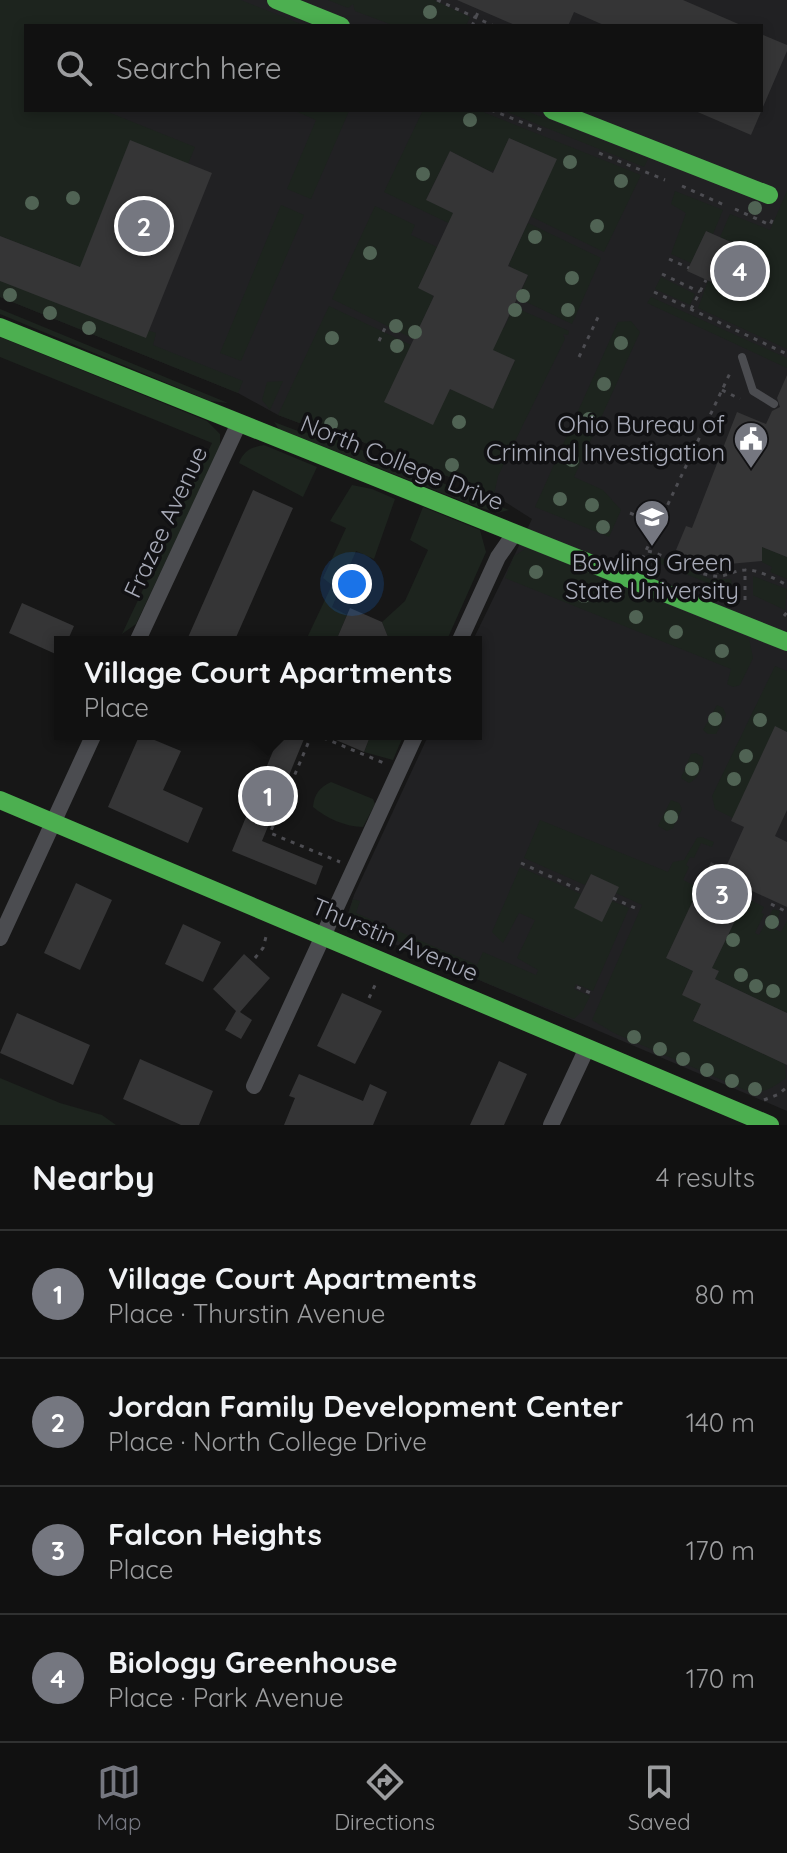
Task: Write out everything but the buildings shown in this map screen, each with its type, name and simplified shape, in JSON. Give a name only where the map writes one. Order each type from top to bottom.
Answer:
[{"type":"street","points":[[276,0],[336,24]]},
{"type":"street","points":[[557,112],[769,195]]},
{"type":"street","name":"North College Drive","points":[[0,327],[787,642]]},
{"type":"street","name":"Frazee Avenue","points":[[140,636],[239,423]]},
{"type":"street","points":[[462,636],[498,557],[514,534]]},
{"type":"street","points":[[0,938],[91,740]]},
{"type":"street","points":[[254,1086],[413,740]]},
{"type":"street","name":"Thurstin Avenue","points":[[0,800],[770,1125]]},
{"type":"street","points":[[551,1125],[587,1048]]},
{"type":"lane","points":[[742,357],[753,391],[774,404]]},
{"type":"path","points":[[437,0],[490,24]]},
{"type":"path","points":[[473,24],[479,10]]},
{"type":"path","points":[[682,186],[724,205]]},
{"type":"path","points":[[669,259],[689,268]]},
{"type":"path","points":[[662,274],[700,292]]},
{"type":"path","points":[[691,309],[706,280]]},
{"type":"path","points":[[654,292],[787,354]]},
{"type":"path","points":[[579,357],[600,313]]},
{"type":"path","points":[[379,341],[385,328]]},
{"type":"path","points":[[642,559],[732,367]]},
{"type":"path","points":[[630,513],[659,525]]},
{"type":"path","points":[[647,551],[663,554],[669,560],[712,576],[725,576],[745,569],[787,585]]},
{"type":"path","points":[[745,569],[745,600]]},
{"type":"path","points":[[310,740],[270,833],[354,868]]},
{"type":"path","points":[[328,740],[400,769]]},
{"type":"path","points":[[521,863],[582,891]]},
{"type":"path","points":[[613,898],[635,908]]},
{"type":"path","points":[[771,904],[787,912]]},
{"type":"path","points":[[255,958],[263,948],[267,932]]},
{"type":"path","points":[[369,998],[378,977]]},
{"type":"path","points":[[577,987],[595,995]]},
{"type":"path","points":[[760,1101],[779,1094],[787,1087]]},
{"type":"shaded area","name":"Bowling Green State University","points":[[0,0],[787,0],[787,1111],[345,923],[354,895],[426,740],[482,740],[482,636],[475,636],[532,519],[494,495],[328,428],[302,424],[278,415],[238,393],[0,297]]},
{"type":"shaded area","points":[[0,0],[241,0],[301,24],[24,24],[24,112],[108,112],[195,147],[188,164],[80,267],[0,236]]},
{"type":"shaded area","points":[[328,0],[434,0],[470,17],[467,24],[390,24],[355,11],[353,4],[348,8]]},
{"type":"shaded area","points":[[298,112],[349,112],[311,199],[287,189],[316,120]]},
{"type":"shaded area","points":[[422,112],[483,112],[641,175],[604,252],[530,216],[556,159],[509,138],[495,170],[490,171],[450,151],[426,199],[467,220],[465,231],[384,192]]},
{"type":"shaded area","points":[[507,112],[529,112],[648,159],[644,167]]},
{"type":"shaded area","points":[[675,191],[723,210],[713,234],[706,231],[691,263],[671,254],[686,213],[671,204]]},
{"type":"shaded area","points":[[787,191],[787,349],[698,308],[708,281],[751,300],[769,259],[720,237],[730,214],[770,230]]},
{"type":"shaded area","points":[[281,205],[304,215],[241,361],[220,353]]},
{"type":"shaded area","points":[[375,206],[415,225],[411,235],[437,247],[418,288],[433,298],[414,339],[332,299]]},
{"type":"shaded area","points":[[528,223],[601,258],[572,324],[518,298],[528,276],[509,264]]},
{"type":"shaded area","points":[[661,277],[695,294],[690,305],[655,289]]},
{"type":"shaded area","points":[[0,281],[156,333],[153,345],[243,381],[238,393],[0,297]]},
{"type":"shaded area","points":[[651,297],[787,358],[787,368],[647,303]]},
{"type":"shaded area","points":[[329,306],[411,345],[449,391],[493,408],[515,361],[475,342],[484,320],[504,328],[514,307],[569,331],[568,335],[563,334],[565,339],[498,476],[494,495],[328,428],[302,424],[278,415]]},
{"type":"shaded area","points":[[0,309],[228,403],[210,401],[0,314]]},
{"type":"shaded area","points":[[631,321],[640,332],[574,477],[603,490],[621,510],[609,537],[535,507],[618,322]]},
{"type":"shaded area","points":[[0,337],[207,421],[220,434],[220,447],[136,624],[122,634],[212,443],[0,357]]},
{"type":"shaded area","points":[[283,381],[270,410],[262,400],[267,382]]},
{"type":"shaded area","points":[[274,422],[298,431],[327,436],[509,510],[497,513],[472,505],[279,429]]},
{"type":"shaded area","points":[[264,445],[317,467],[303,497],[239,463],[249,450]]},
{"type":"shaded area","points":[[352,485],[395,499],[374,559],[356,551],[332,607],[347,615],[338,636],[308,636],[332,585],[323,578],[346,528],[330,521]]},
{"type":"shaded area","points":[[423,507],[480,530],[486,552],[449,636],[388,636],[382,622],[405,601],[428,550],[410,540]]},
{"type":"shaded area","points":[[762,547],[787,557],[787,579],[770,572],[772,567],[762,562]]},
{"type":"shaded area","points":[[525,549],[749,638],[753,658],[740,685],[733,687],[727,684],[731,669],[505,578],[514,556]]},
{"type":"shaded area","points":[[650,553],[710,579],[731,579],[733,593],[648,559]]},
{"type":"shaded area","points":[[753,576],[787,589],[785,610],[753,595]]},
{"type":"shaded area","points":[[775,666],[787,671],[787,732],[775,727],[733,818],[715,809],[712,796]]},
{"type":"shaded area","points":[[717,705],[723,708],[726,715],[716,734],[708,734],[703,730]]},
{"type":"shaded area","points":[[369,740],[401,740],[393,760],[364,752]]},
{"type":"shaded area","points":[[691,754],[703,757],[703,764],[689,783],[681,778]]},
{"type":"shaded area","points":[[331,782],[373,799],[375,804],[363,827],[336,821],[313,807],[318,792]]},
{"type":"shaded area","points":[[671,800],[679,803],[682,809],[673,828],[667,831],[658,826]]},
{"type":"shaded area","points":[[540,820],[668,872],[673,862],[684,860],[697,838],[714,842],[712,847],[701,843],[694,858],[690,857],[686,865],[689,867],[683,880],[699,888],[666,958],[693,971],[682,994],[701,1004],[693,1021],[785,1064],[786,1078],[767,1090],[745,1090],[614,1033],[592,1020],[642,905],[616,893],[591,874],[585,885],[524,858]]},
{"type":"shaded area","points":[[520,867],[581,894],[575,908],[601,921],[612,901],[629,908],[593,991],[576,984],[574,989],[590,996],[574,1019],[472,977],[348,917],[353,899],[360,901],[356,913],[477,965],[483,952],[536,975],[538,970],[517,958],[535,920],[519,913],[503,943],[492,932]]},
{"type":"shaded area","points":[[746,898],[764,907],[755,933],[759,935],[773,909],[780,911],[775,929],[781,932],[787,921],[787,1013],[715,979],[719,971],[712,968]]},
{"type":"shaded area","points":[[0,1078],[60,1103],[102,1115],[116,1125],[0,1125]]},
{"type":"traffic: fast","points":[[276,0],[336,24]]},
{"type":"traffic: fast","points":[[557,112],[769,195]]},
{"type":"traffic: fast","points":[[0,327],[787,642]]},
{"type":"traffic: fast","points":[[0,800],[770,1125]]},
{"type":"place","name":"Jordan Family Development Center","points":[[144,226]]},
{"type":"place","name":"Biology Greenhouse","points":[[740,271]]},
{"type":"place","name":"Ohio Bureau of Criminal Investigation","points":[[751,470]]},
{"type":"place","name":"Bowling Green State University","points":[[652,548]]},
{"type":"place","name":"Village Court Apartments","points":[[268,796]]},
{"type":"place","name":"Falcon Heights","points":[[722,894]]}]
